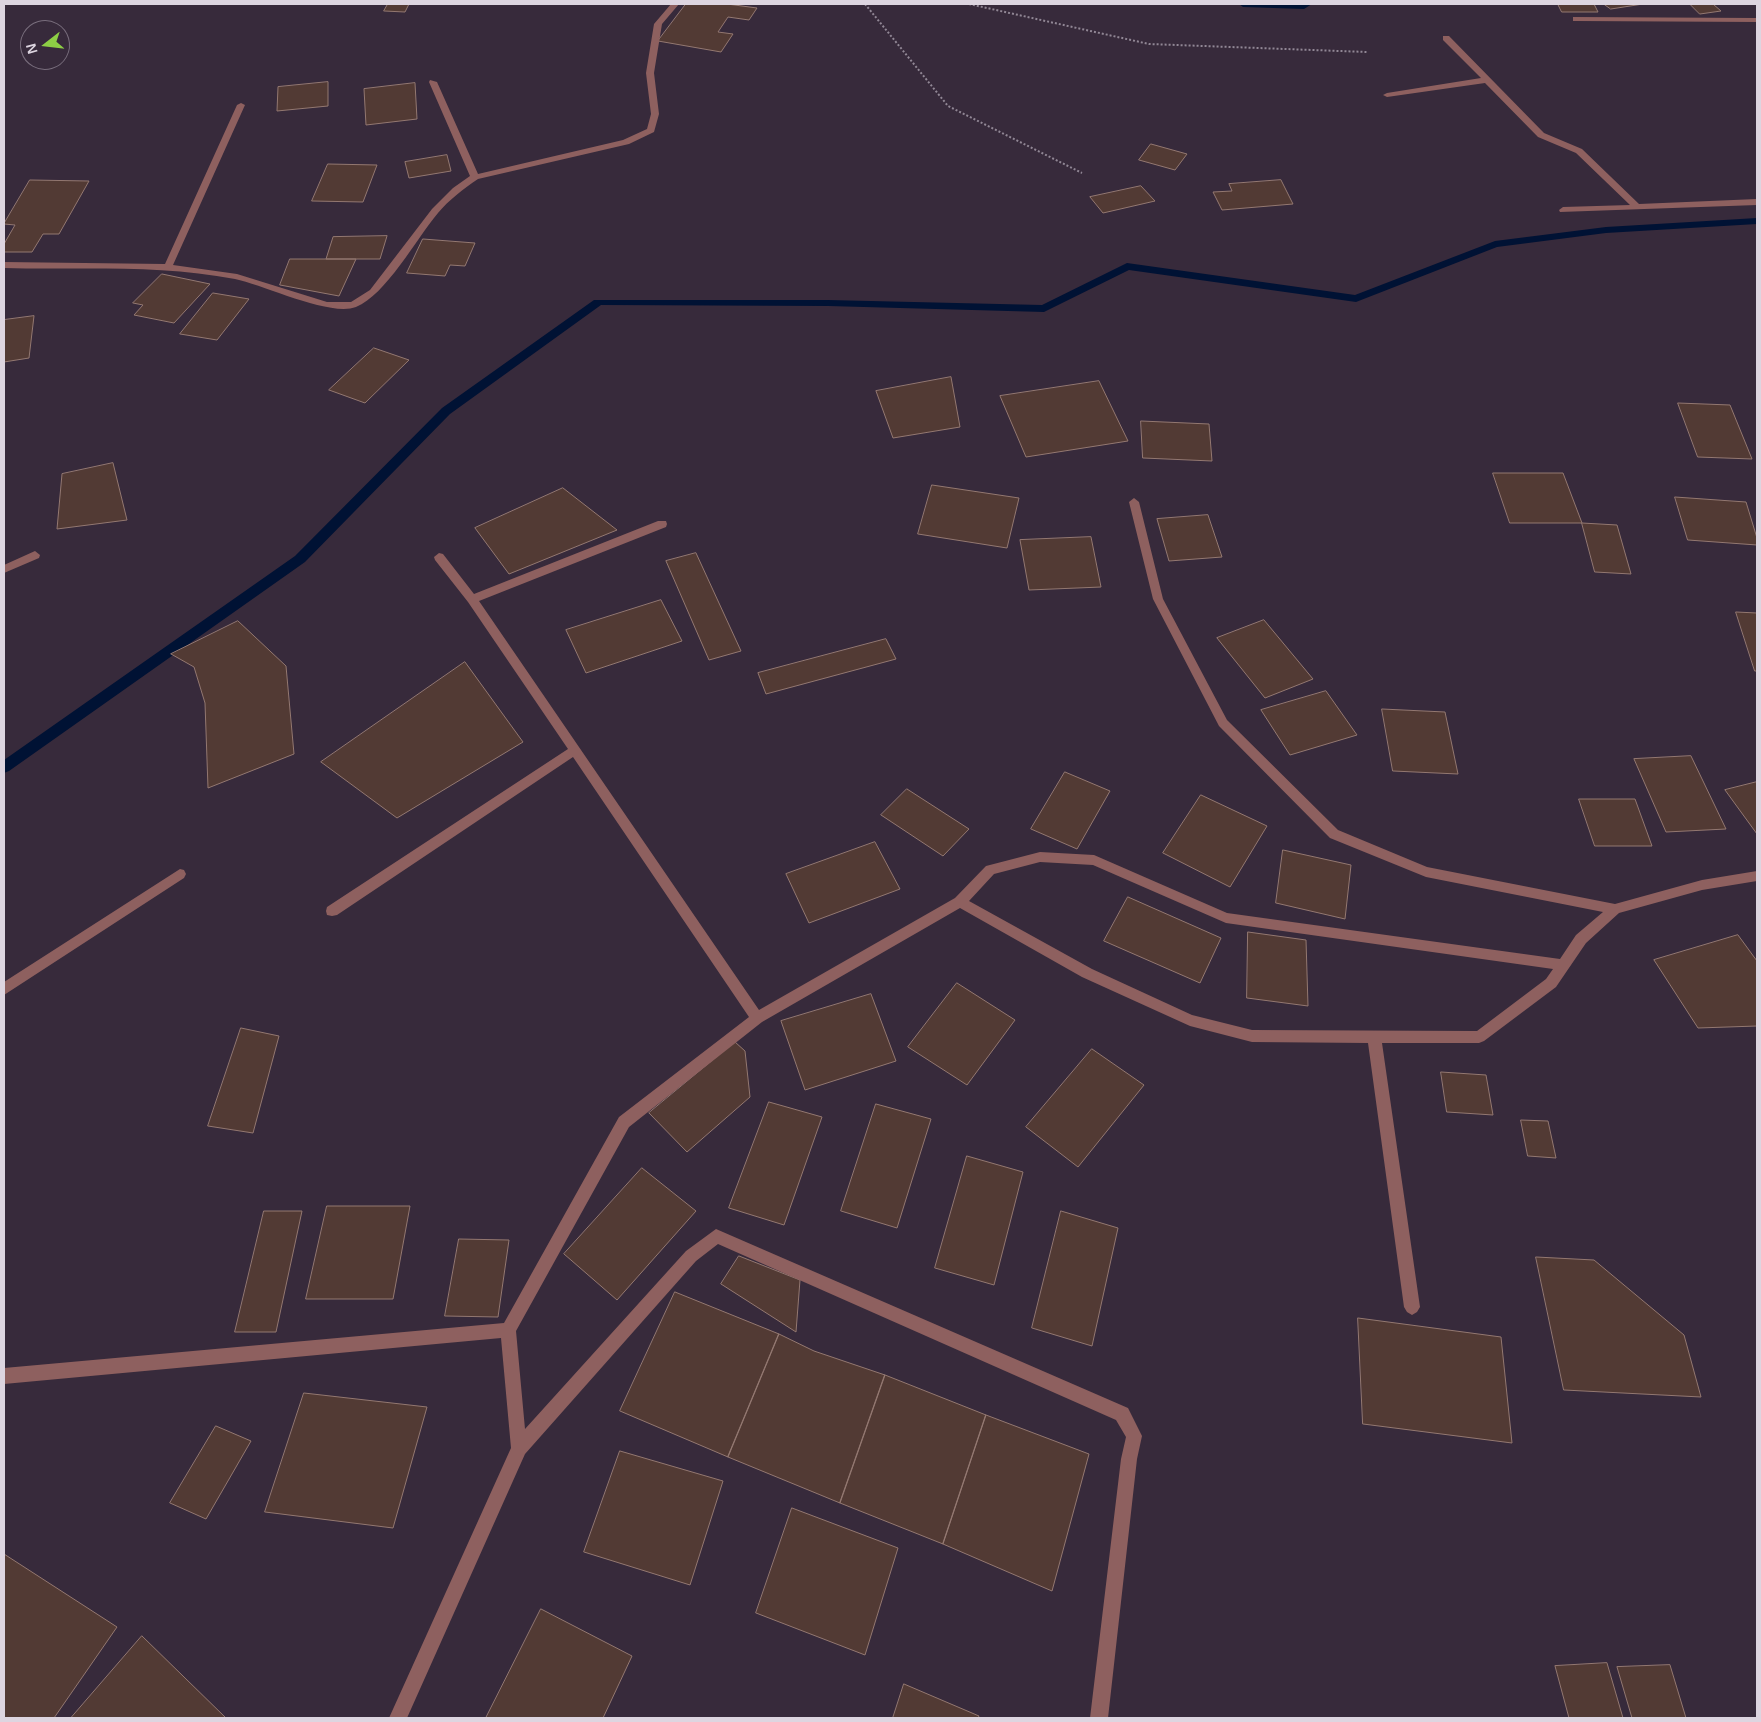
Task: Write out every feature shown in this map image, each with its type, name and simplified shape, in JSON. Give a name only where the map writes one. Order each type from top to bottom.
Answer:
[{"type":"street","points":[[4,265],[168,267],[237,277],[326,305],[353,305],[373,292],[435,211],[456,190],[476,176],[626,142],[651,130],[656,114],[650,74],[658,24],[675,4]]},
{"type":"street","points":[[1576,19],[1757,20]]},
{"type":"street","points":[[1446,38],[1541,135],[1579,151],[1636,206]]},
{"type":"street","points":[[1387,95],[1486,80]]},
{"type":"street","points":[[433,82],[476,176]]},
{"type":"street","points":[[168,267],[241,105]]},
{"type":"street","points":[[1562,210],[1757,202]]},
{"type":"street","points":[[1134,502],[1158,599],[1223,723],[1334,834],[1426,872],[1615,909]]},
{"type":"street","points":[[472,599],[662,524]]},
{"type":"street","points":[[4,569],[35,555]]},
{"type":"street","points":[[439,557],[472,599],[758,1018]]},
{"type":"street","points":[[332,911],[574,750]]},
{"type":"street","points":[[519,1448],[508,1330],[624,1122],[758,1018],[960,902],[990,870],[1040,857],[1094,860],[1226,918],[1563,965]]},
{"type":"street","points":[[4,990],[180,874]]},
{"type":"street","points":[[960,902],[1087,973],[1190,1020],[1252,1036],[1479,1037],[1551,983],[1581,939],[1615,909],[1702,885],[1757,876]]},
{"type":"street","points":[[1374,1037],[1412,1307]]},
{"type":"street","points":[[398,1718],[519,1448],[691,1256],[716,1236],[1122,1414],[1134,1436],[1129,1458],[1099,1718]]},
{"type":"street","points":[[4,1376],[508,1330]]},
{"type":"path","points":[[865,4],[948,106],[1082,174]]},
{"type":"path","points":[[969,4],[1150,44],[1367,52]]},
{"type":"building","points":[[388,4],[409,4],[405,12],[384,11]]},
{"type":"building","points":[[686,4],[727,4],[757,8],[749,20],[728,17],[718,32],[733,34],[721,52],[658,41]]},
{"type":"building","points":[[1558,4],[1594,4],[1598,12],[1562,12]]},
{"type":"building","points":[[1604,4],[1643,4],[1611,9]]},
{"type":"building","points":[[1690,4],[1713,4],[1721,11],[1700,14]]},
{"type":"building","points":[[328,82],[328,106],[277,111],[278,87]]},
{"type":"building","points":[[415,83],[417,119],[366,125],[364,89]]},
{"type":"building","points":[[1151,144],[1187,154],[1175,170],[1139,160]]},
{"type":"building","points":[[447,155],[451,171],[409,178],[405,162]]},
{"type":"building","points":[[328,164],[377,165],[363,202],[312,201]]},
{"type":"building","points":[[30,180],[89,181],[59,234],[43,234],[32,252],[4,252],[4,244],[15,225],[4,224]]},
{"type":"building","points":[[1281,180],[1293,204],[1222,210],[1213,192],[1232,191],[1229,184]]},
{"type":"building","points":[[1141,186],[1155,201],[1103,213],[1090,197]]},
{"type":"building","points":[[387,236],[380,259],[326,259],[333,237]]},
{"type":"building","points":[[423,239],[475,243],[465,266],[450,265],[445,276],[407,273]]},
{"type":"building","points":[[290,259],[356,259],[339,296],[280,285]]},
{"type":"building","points":[[162,274],[210,284],[174,323],[134,315],[143,305],[133,303]]},
{"type":"building","points":[[213,293],[249,299],[217,340],[180,334]]},
{"type":"building","points":[[34,316],[29,358],[4,362],[4,320]]},
{"type":"building","points":[[374,348],[409,360],[365,403],[329,390]]},
{"type":"building","points":[[951,377],[960,427],[893,438],[876,391]]},
{"type":"building","points":[[1099,381],[1128,441],[1026,457],[1000,396]]},
{"type":"building","points":[[1678,403],[1730,405],[1752,459],[1698,457]]},
{"type":"building","points":[[1141,421],[1209,424],[1212,461],[1143,458]]},
{"type":"building","points":[[113,463],[127,520],[57,529],[62,474]]},
{"type":"building","points":[[1493,473],[1563,473],[1582,523],[1510,523]]},
{"type":"building","points":[[932,485],[1019,498],[1007,548],[918,534]]},
{"type":"building","points":[[563,488],[617,530],[509,574],[475,528]]},
{"type":"building","points":[[1675,497],[1746,502],[1757,538],[1757,545],[1688,540]]},
{"type":"building","points":[[1208,515],[1222,557],[1169,561],[1157,519]]},
{"type":"building","points":[[1582,523],[1617,525],[1631,574],[1595,572]]},
{"type":"building","points":[[1091,537],[1101,587],[1029,590],[1020,540]]},
{"type":"building","points":[[696,553],[741,651],[709,660],[666,561]]},
{"type":"building","points":[[661,600],[682,641],[586,673],[566,630]]},
{"type":"building","points":[[1736,612],[1757,613],[1757,671],[1755,671]]},
{"type":"building","points":[[1264,620],[1313,679],[1265,698],[1217,638]]},
{"type":"building","points":[[238,621],[286,666],[294,754],[208,788],[205,703],[194,667],[171,654]]},
{"type":"building","points":[[886,639],[896,659],[766,694],[758,673]]},
{"type":"building","points":[[465,662],[523,742],[397,818],[321,762]]},
{"type":"building","points":[[1326,691],[1357,735],[1290,755],[1261,710]]},
{"type":"building","points":[[1382,709],[1445,712],[1458,774],[1393,771]]},
{"type":"building","points":[[1691,756],[1726,829],[1666,832],[1634,759]]},
{"type":"building","points":[[1065,772],[1110,791],[1077,849],[1031,829]]},
{"type":"building","points":[[1757,782],[1757,834],[1725,790]]},
{"type":"building","points":[[907,789],[969,829],[943,856],[881,815]]},
{"type":"building","points":[[1201,795],[1267,826],[1230,887],[1163,853]]},
{"type":"building","points":[[1579,799],[1635,799],[1652,846],[1595,846]]},
{"type":"building","points":[[875,842],[900,889],[809,923],[786,874]]},
{"type":"building","points":[[1283,850],[1351,865],[1345,919],[1276,903]]},
{"type":"building","points":[[1128,897],[1221,938],[1200,983],[1104,941]]},
{"type":"building","points":[[1248,932],[1306,940],[1308,1006],[1247,998]]},
{"type":"building","points":[[1738,935],[1757,961],[1757,1026],[1698,1028],[1654,960]]},
{"type":"building","points":[[957,983],[1015,1020],[967,1085],[908,1047]]},
{"type":"building","points":[[871,994],[896,1061],[805,1090],[781,1021]]},
{"type":"building","points":[[241,1028],[279,1036],[253,1133],[208,1126]]},
{"type":"building","points":[[735,1042],[745,1051],[750,1097],[687,1152],[649,1113]]},
{"type":"building","points":[[1092,1049],[1144,1085],[1078,1167],[1026,1127]]},
{"type":"building","points":[[1441,1072],[1486,1075],[1493,1115],[1447,1112]]},
{"type":"building","points":[[769,1102],[822,1117],[784,1225],[729,1208]]},
{"type":"building","points":[[876,1104],[931,1119],[897,1228],[841,1211]]},
{"type":"building","points":[[1521,1120],[1548,1121],[1556,1158],[1528,1156]]},
{"type":"building","points":[[967,1156],[1023,1172],[994,1285],[935,1268]]},
{"type":"building","points":[[642,1168],[696,1211],[617,1300],[564,1254]]},
{"type":"building","points":[[327,1206],[410,1206],[393,1299],[306,1299]]},
{"type":"building","points":[[264,1211],[302,1211],[276,1332],[235,1332]]},
{"type":"building","points":[[1061,1211],[1118,1228],[1092,1346],[1032,1328]]},
{"type":"building","points":[[459,1239],[509,1240],[498,1317],[445,1316]]},
{"type":"building","points":[[739,1256],[800,1280],[796,1332],[721,1284]]},
{"type":"building","points":[[1536,1257],[1594,1260],[1684,1335],[1701,1397],[1564,1390]]},
{"type":"building","points":[[675,1292],[779,1334],[728,1457],[620,1411]]},
{"type":"building","points":[[1358,1318],[1501,1337],[1512,1443],[1363,1424]]},
{"type":"building","points":[[779,1334],[814,1351],[885,1375],[840,1503],[728,1457]]},
{"type":"building","points":[[885,1375],[986,1415],[943,1544],[840,1503]]},
{"type":"building","points":[[304,1393],[427,1407],[393,1528],[265,1512]]},
{"type":"building","points":[[986,1415],[1089,1454],[1052,1591],[943,1544]]},
{"type":"building","points":[[216,1426],[251,1441],[206,1519],[170,1503]]},
{"type":"building","points":[[620,1451],[723,1481],[690,1585],[584,1552]]},
{"type":"building","points":[[792,1508],[898,1548],[865,1655],[756,1613]]},
{"type":"building","points":[[4,1554],[117,1627],[54,1718],[4,1718]]},
{"type":"building","points":[[541,1609],[632,1656],[603,1718],[486,1718]]},
{"type":"building","points":[[142,1636],[226,1718],[71,1718]]},
{"type":"building","points":[[1607,1663],[1623,1718],[1569,1718],[1555,1666]]},
{"type":"building","points":[[1670,1665],[1686,1718],[1632,1718],[1617,1667]]},
{"type":"building","points":[[904,1684],[979,1716],[978,1718],[893,1718]]},
{"type":"waterway","points":[[1243,4],[1304,6],[1307,4]]},
{"type":"waterway","points":[[4,767],[300,559],[446,411],[598,302],[828,303],[1044,309],[1127,266],[1356,299],[1495,244],[1606,230],[1757,221]]}]
